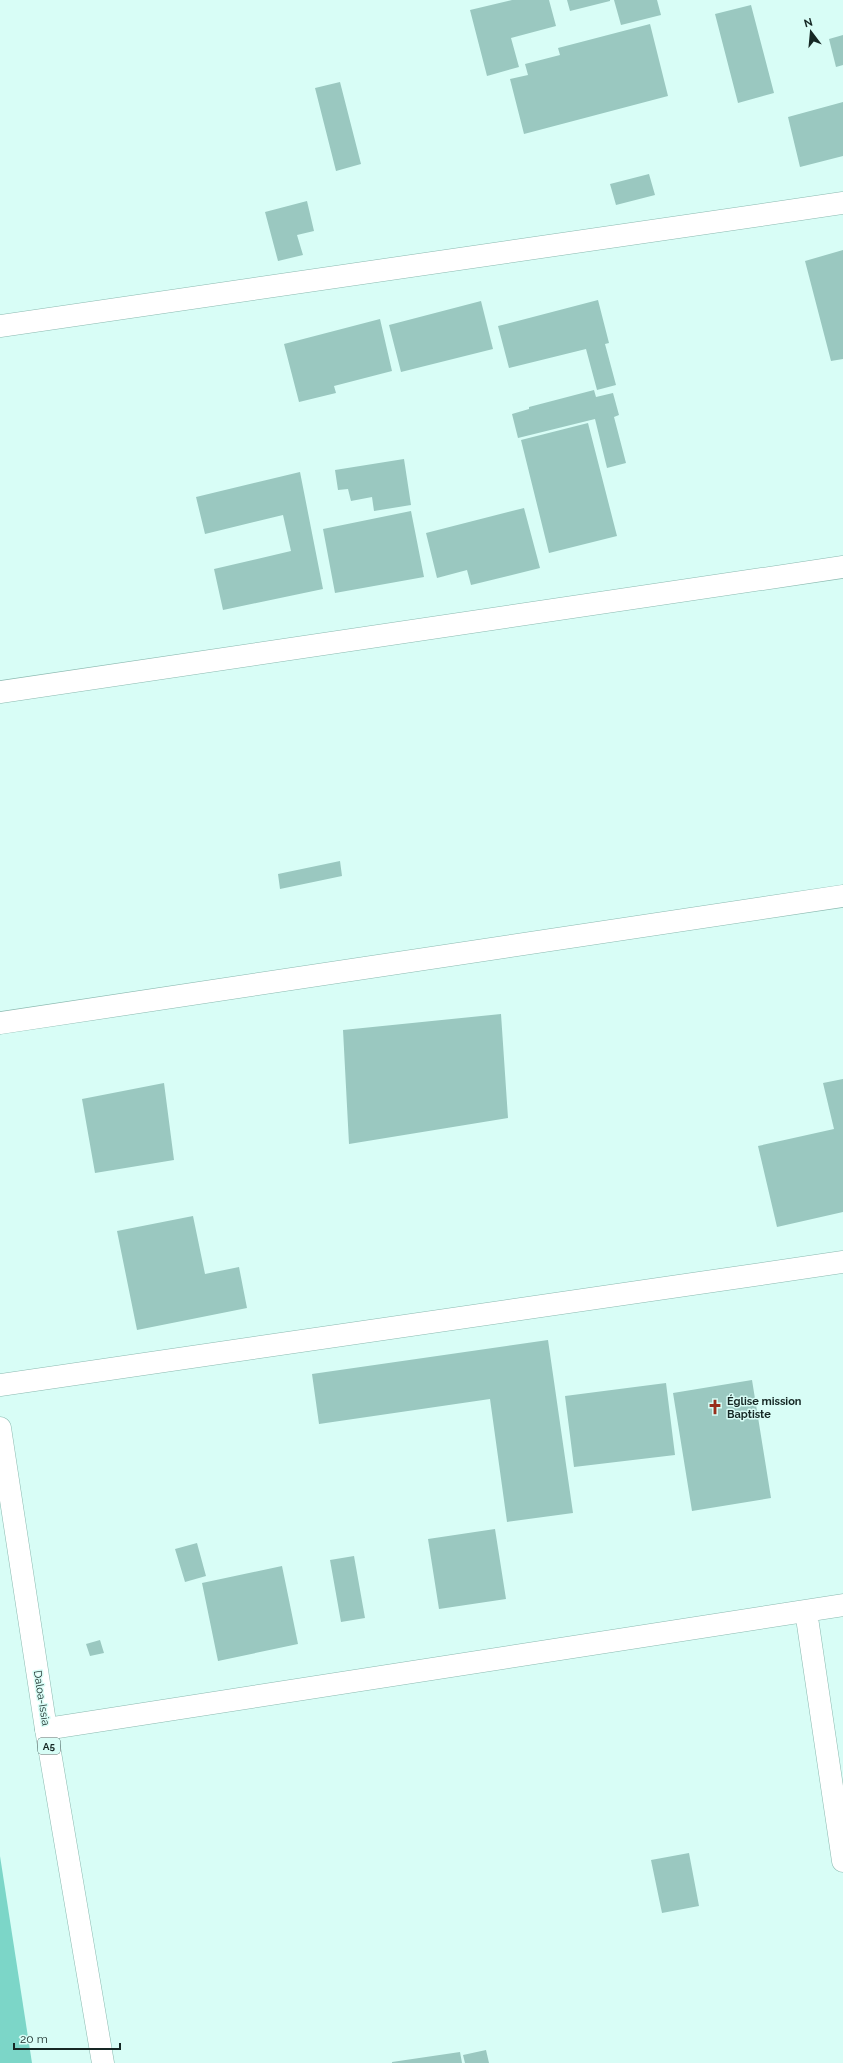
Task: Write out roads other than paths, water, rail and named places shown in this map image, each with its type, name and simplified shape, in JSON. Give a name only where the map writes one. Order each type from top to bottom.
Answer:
[{"type":"street","points":[[0,326],[843,203]]},
{"type":"street","points":[[0,692],[843,567]]},
{"type":"street","points":[[0,1023],[843,896]]},
{"type":"street","points":[[0,1385],[843,1262]]},
{"type":"street","name":"Daloa-Issia","points":[[0,1428],[46,1729],[103,2063]]},
{"type":"street","points":[[46,1729],[843,1605]]},
{"type":"street","points":[[806,1610],[843,1861]]},
{"type":"place","name":"Église mission Baptiste","points":[[715,1407]]}]
